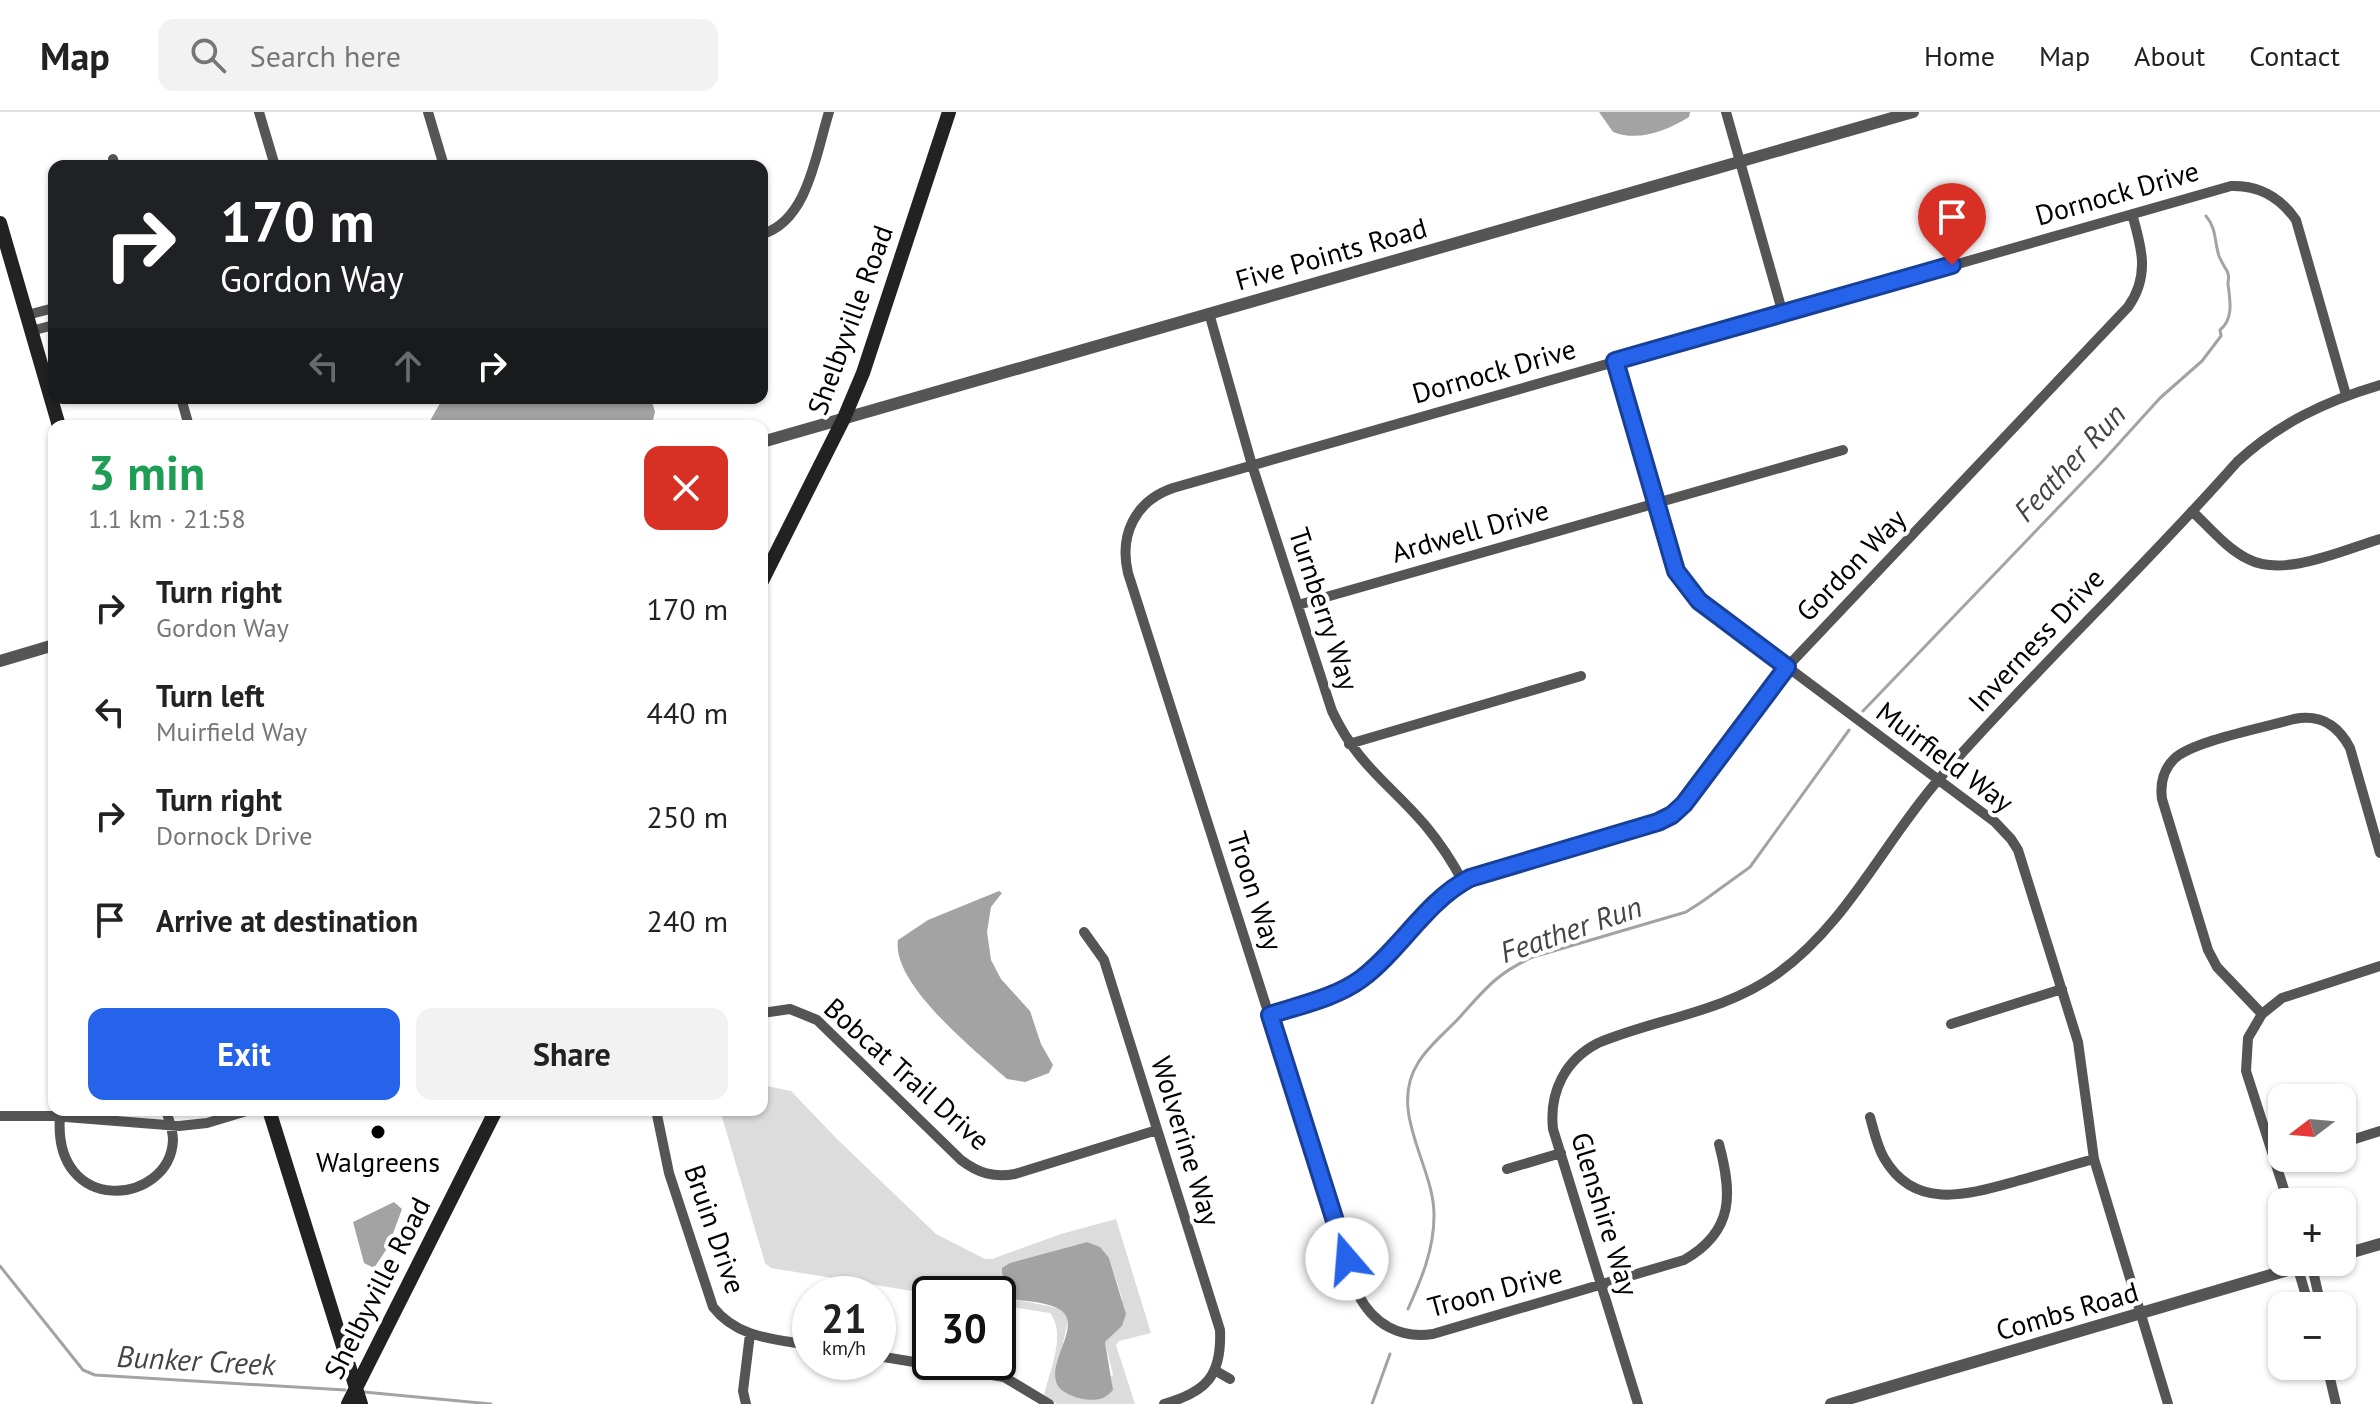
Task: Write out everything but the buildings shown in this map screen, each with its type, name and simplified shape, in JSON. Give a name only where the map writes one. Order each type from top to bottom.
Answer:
[{"type":"main road","name":"Shelbyville Road","points":[[768,569],[844,418],[872,352],[949,112]]},
{"type":"main road","points":[[0,223],[48,389]]},
{"type":"main road","points":[[271,1116],[361,1404]]},
{"type":"main road","name":"Shelbyville Road","points":[[348,1404],[493,1116]]},
{"type":"street","points":[[259,112],[273,160]]},
{"type":"street","points":[[428,112],[442,160]]},
{"type":"street","points":[[768,231],[786,223],[800,204],[829,112]]},
{"type":"street","points":[[1726,112],[1783,314]]},
{"type":"street","name":"Five Points Road","points":[[768,440],[1913,112]]},
{"type":"street","name":"Dornock Drive","points":[[1126,537],[1140,509],[1157,495],[1252,465],[2231,186],[2266,193],[2288,209],[2299,229],[2346,395]]},
{"type":"street","name":"Gordon Way","points":[[1270,1015],[1335,993],[1361,979],[1463,882],[1480,874],[1658,822],[1684,804],[1787,667],[2130,304],[2141,283],[2143,264],[2132,214]]},
{"type":"street","points":[[27,315],[48,310]]},
{"type":"street","name":"Turnberry Way","points":[[1209,313],[1252,465],[1332,711],[1349,744],[1369,770],[1434,835],[1463,882]]},
{"type":"street","points":[[31,331],[48,327]]},
{"type":"street","name":"Muirfield Way","points":[[1615,361],[1670,557],[1683,583],[1699,601],[1995,822],[2014,842],[2022,859],[2082,1061],[2094,1159],[2168,1404]]},
{"type":"street","name":"Inverness Drive","points":[[1590,1047],[1610,1038],[1719,1006],[1784,969],[1829,925],[1938,780],[2237,462],[2269,435],[2304,413],[2380,385]]},
{"type":"street","name":"Ardwell Drive","points":[[1298,605],[1843,450]]},
{"type":"street","points":[[2192,511],[2239,554],[2269,566],[2292,565],[2380,539]]},
{"type":"street","name":"Troon Way","points":[[1126,537],[1128,573],[1347,1259]]},
{"type":"street","points":[[0,661],[48,647]]},
{"type":"street","points":[[1349,744],[1581,676]]},
{"type":"street","points":[[2262,1014],[2224,975],[2211,956],[2163,804],[2163,778],[2174,760],[2185,751],[2294,719],[2308,717],[2323,720],[2339,731],[2350,748],[2380,853]]},
{"type":"street","name":"Wolverine Way","points":[[1084,932],[1104,960],[1220,1330],[1221,1352],[1216,1371]]},
{"type":"street","points":[[2268,1137],[2245,1062],[2248,1038],[2262,1014],[2289,995],[2380,966]]},
{"type":"street","points":[[1951,1024],[2062,989]]},
{"type":"street","name":"Bobcat Trail Drive","points":[[768,1012],[790,1009],[817,1020],[961,1160],[984,1174],[1015,1174],[1157,1130]]},
{"type":"street","name":"Glenshire Way","points":[[1590,1047],[1572,1062],[1556,1090],[1552,1119],[1638,1404]]},
{"type":"street","points":[[0,1116],[60,1116],[171,1125],[207,1123],[230,1116]]},
{"type":"street","points":[[60,1116],[61,1148],[69,1166],[84,1182],[108,1191],[141,1186],[158,1173],[172,1145],[168,1116]]},
{"type":"street","name":"Bruin Drive","points":[[657,1116],[669,1173],[706,1291],[722,1318],[750,1334],[792,1342]]},
{"type":"street","points":[[1870,1117],[1890,1166],[1910,1185],[1936,1195],[1968,1195],[2094,1159]]},
{"type":"street","points":[[2356,1139],[2380,1131]]},
{"type":"street","name":"Troon Drive","points":[[1347,1259],[1358,1294],[1368,1311],[1382,1324],[1409,1335],[1438,1333],[1680,1262],[1696,1253],[1720,1226],[1728,1200],[1728,1177],[1719,1144]]},
{"type":"street","points":[[1507,1169],[1561,1153]]},
{"type":"street","points":[[2356,1251],[2380,1244]]},
{"type":"street","name":"Combs Road","points":[[1831,1404],[2268,1274]]},
{"type":"street","points":[[746,1404],[743,1391],[750,1334]]},
{"type":"street","points":[[896,1359],[1004,1377],[1049,1404]]},
{"type":"street","points":[[1164,1404],[1185,1398],[1201,1388],[1216,1371],[1230,1379]]},
{"type":"street","points":[[2330,1380],[2336,1404]]},
{"type":"shaded area","points":[[1599,112],[1690,112],[1689,117],[1671,127],[1652,134],[1633,136],[1613,132]]},
{"type":"shaded area","points":[[440,404],[653,404],[655,412],[653,420],[430,420]]},
{"type":"shaded area","points":[[999,891],[1002,893],[991,907],[987,932],[991,960],[1001,979],[1030,1011],[1041,1044],[1053,1065],[1049,1073],[1025,1082],[1007,1079],[957,1035],[922,996],[899,957],[898,940],[928,920]]},
{"type":"shaded area","points":[[768,1086],[791,1091],[936,1234],[985,1259],[1116,1219],[1151,1333],[1119,1341],[1116,1345],[1135,1404],[1057,1404],[1044,1395],[1057,1342],[1055,1322],[1050,1313],[1016,1308],[1016,1300],[1058,1308],[1065,1313],[1068,1321],[1056,1374],[1064,1392],[1086,1399],[1113,1375],[1105,1342],[1122,1326],[1122,1298],[1109,1258],[1087,1242],[1010,1263],[1007,1276],[912,1276],[912,1291],[896,1288],[896,1276],[820,1276],[771,1268],[765,1263],[722,1116],[768,1116]]},
{"type":"shaded area","points":[[394,1202],[402,1209],[388,1247],[374,1268],[364,1263],[353,1222]]},
{"type":"shaded area","points":[[1087,1242],[1100,1247],[1109,1258],[1126,1314],[1122,1326],[1105,1342],[1113,1390],[1103,1398],[1078,1398],[1060,1389],[1055,1376],[1067,1331],[1066,1316],[1050,1305],[1016,1299],[1016,1276],[1003,1276],[1002,1273],[1002,1268],[1010,1263]]},
{"type":"waterway","name":"Feather Run","points":[[1863,711],[2160,398],[2202,361],[2221,336],[2220,330],[2230,309],[2229,276],[2206,216]]},
{"type":"waterway","name":"Feather Run","points":[[1408,1309],[1426,1264],[1434,1216],[1428,1178],[1415,1140],[1408,1101],[1410,1082],[1422,1057],[1476,998],[1510,969],[1533,957],[1686,912],[1750,867],[1849,730]]},
{"type":"waterway","name":"Bunker Creek","points":[[0,1266],[83,1370],[95,1375],[345,1390]]},
{"type":"waterway","name":"Feather Run","points":[[1372,1404],[1390,1354]]},
{"type":"waterway","name":"Bunker Creek","points":[[364,1392],[491,1404]]},
{"type":"place","name":"Walgreens","points":[[378,1132]]},
{"type":"route","points":[[1347,1259],[1270,1015],[1335,993],[1361,979],[1445,896],[1470,878],[1658,822],[1672,815],[1684,804],[1787,667],[1699,601],[1676,571],[1615,361],[1952,265]]}]
